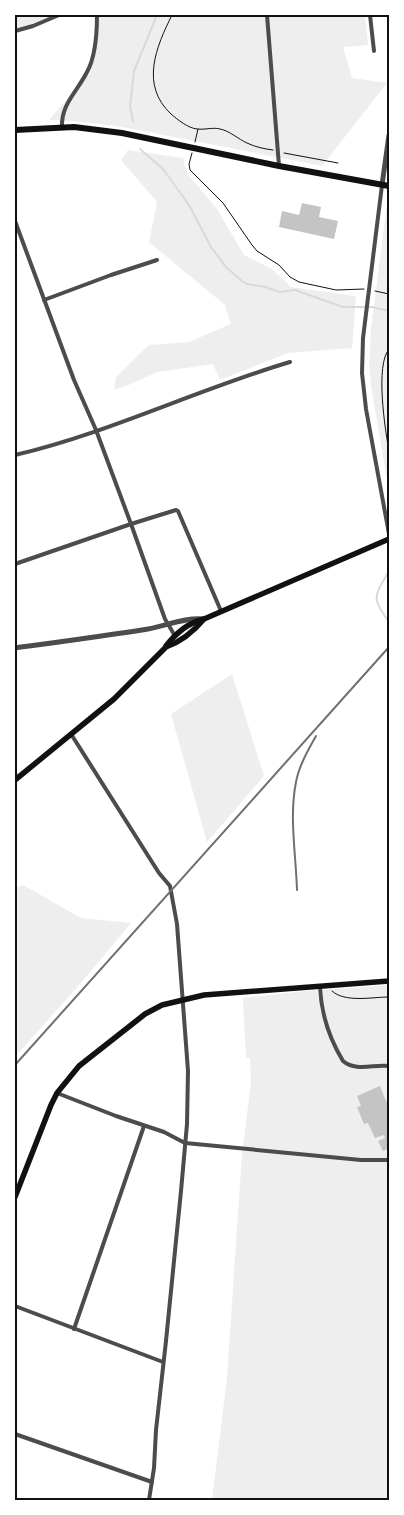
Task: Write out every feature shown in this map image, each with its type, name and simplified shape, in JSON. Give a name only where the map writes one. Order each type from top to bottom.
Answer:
[{"type":"main road","points":[[15,130],[62,127],[122,133],[279,166],[389,186]]},
{"type":"main road","points":[[15,780],[129,685],[193,622],[204,619],[389,539]]},
{"type":"main road","points":[[15,1197],[50,1105],[57,1093],[80,1066],[145,1014],[162,1005],[184,998],[204,995],[389,980]]},
{"type":"street","points":[[15,31],[59,15]]},
{"type":"street","points":[[62,127],[64,110],[90,66],[97,32],[97,15]]},
{"type":"street","points":[[268,15],[279,166]]},
{"type":"street","points":[[370,15],[374,51]]},
{"type":"street","points":[[389,135],[370,275],[362,355],[364,387],[389,534]]},
{"type":"street","points":[[15,221],[74,380],[96,430],[168,625],[176,638]]},
{"type":"street","points":[[44,300],[157,260]]},
{"type":"street","points":[[15,455],[64,442],[290,362]]},
{"type":"street","points":[[15,564],[174,510],[178,511],[200,558],[221,611]]},
{"type":"street","points":[[15,648],[168,625],[194,618],[204,619]]},
{"type":"street","points":[[71,734],[159,873],[170,886],[177,924],[188,1071],[185,1143],[149,1500]]},
{"type":"street","points":[[320,986],[320,1005],[323,1017],[343,1061],[348,1066],[354,1067],[389,1066]]},
{"type":"street","points":[[57,1093],[164,1132],[185,1143],[361,1160],[389,1160]]},
{"type":"street","points":[[74,1329],[144,1126]]},
{"type":"street","points":[[15,1306],[163,1362]]},
{"type":"street","points":[[15,1434],[152,1482]]},
{"type":"path","points":[[172,15],[163,34],[155,60],[153,84],[158,97],[169,112],[186,125],[198,129],[220,128],[249,144],[279,152],[338,163]]},
{"type":"path","points":[[198,129],[190,170],[223,203],[257,251],[279,265],[290,277],[298,282],[336,290],[366,289]]},
{"type":"path","points":[[373,291],[389,294]]},
{"type":"path","points":[[389,349],[383,358],[382,370],[384,418],[389,451]]},
{"type":"path","points":[[330,985],[332,991],[344,996],[389,997]]},
{"type":"shaded area","points":[[15,15],[55,15],[31,25],[15,29]]},
{"type":"shaded area","points":[[99,15],[365,15],[368,45],[343,47],[352,78],[387,83],[322,166],[117,126],[49,120],[89,74],[98,38]]},
{"type":"shaded area","points":[[128,150],[183,158],[187,173],[217,209],[244,255],[272,269],[291,287],[356,296],[352,348],[288,353],[220,380],[213,364],[157,372],[114,390],[116,377],[149,345],[189,342],[231,324],[225,305],[149,242],[157,202],[121,160]]},
{"type":"shaded area","points":[[389,199],[389,491],[369,364],[371,329]]},
{"type":"shaded area","points":[[232,674],[264,776],[207,842],[171,714]]},
{"type":"shaded area","points":[[23,885],[81,918],[131,923],[15,1057],[15,888]]},
{"type":"shaded area","points":[[389,985],[389,1500],[212,1500],[227,1378],[242,1154],[251,1082],[250,1058],[246,1058],[243,998]]},
{"type":"building","points":[[302,203],[321,207],[319,217],[338,221],[334,239],[279,227],[282,211],[299,215]]},
{"type":"building","points":[[380,1086],[386,1101],[389,1099],[389,1148],[383,1151],[378,1141],[385,1138],[384,1135],[375,1138],[368,1123],[364,1124],[357,1107],[361,1106],[357,1096]]},
{"type":"waterway","points":[[133,121],[130,107],[134,71],[157,15]]},
{"type":"waterway","points":[[140,149],[163,169],[189,205],[211,247],[226,267],[242,281],[279,292],[295,290],[343,307],[372,307],[389,311]]},
{"type":"waterway","points":[[389,571],[380,586],[377,597],[379,607],[389,622]]},
{"type":"railway","points":[[15,1065],[389,647]]},
{"type":"railway","points":[[297,890],[293,822],[294,795],[299,770],[316,736]]}]
